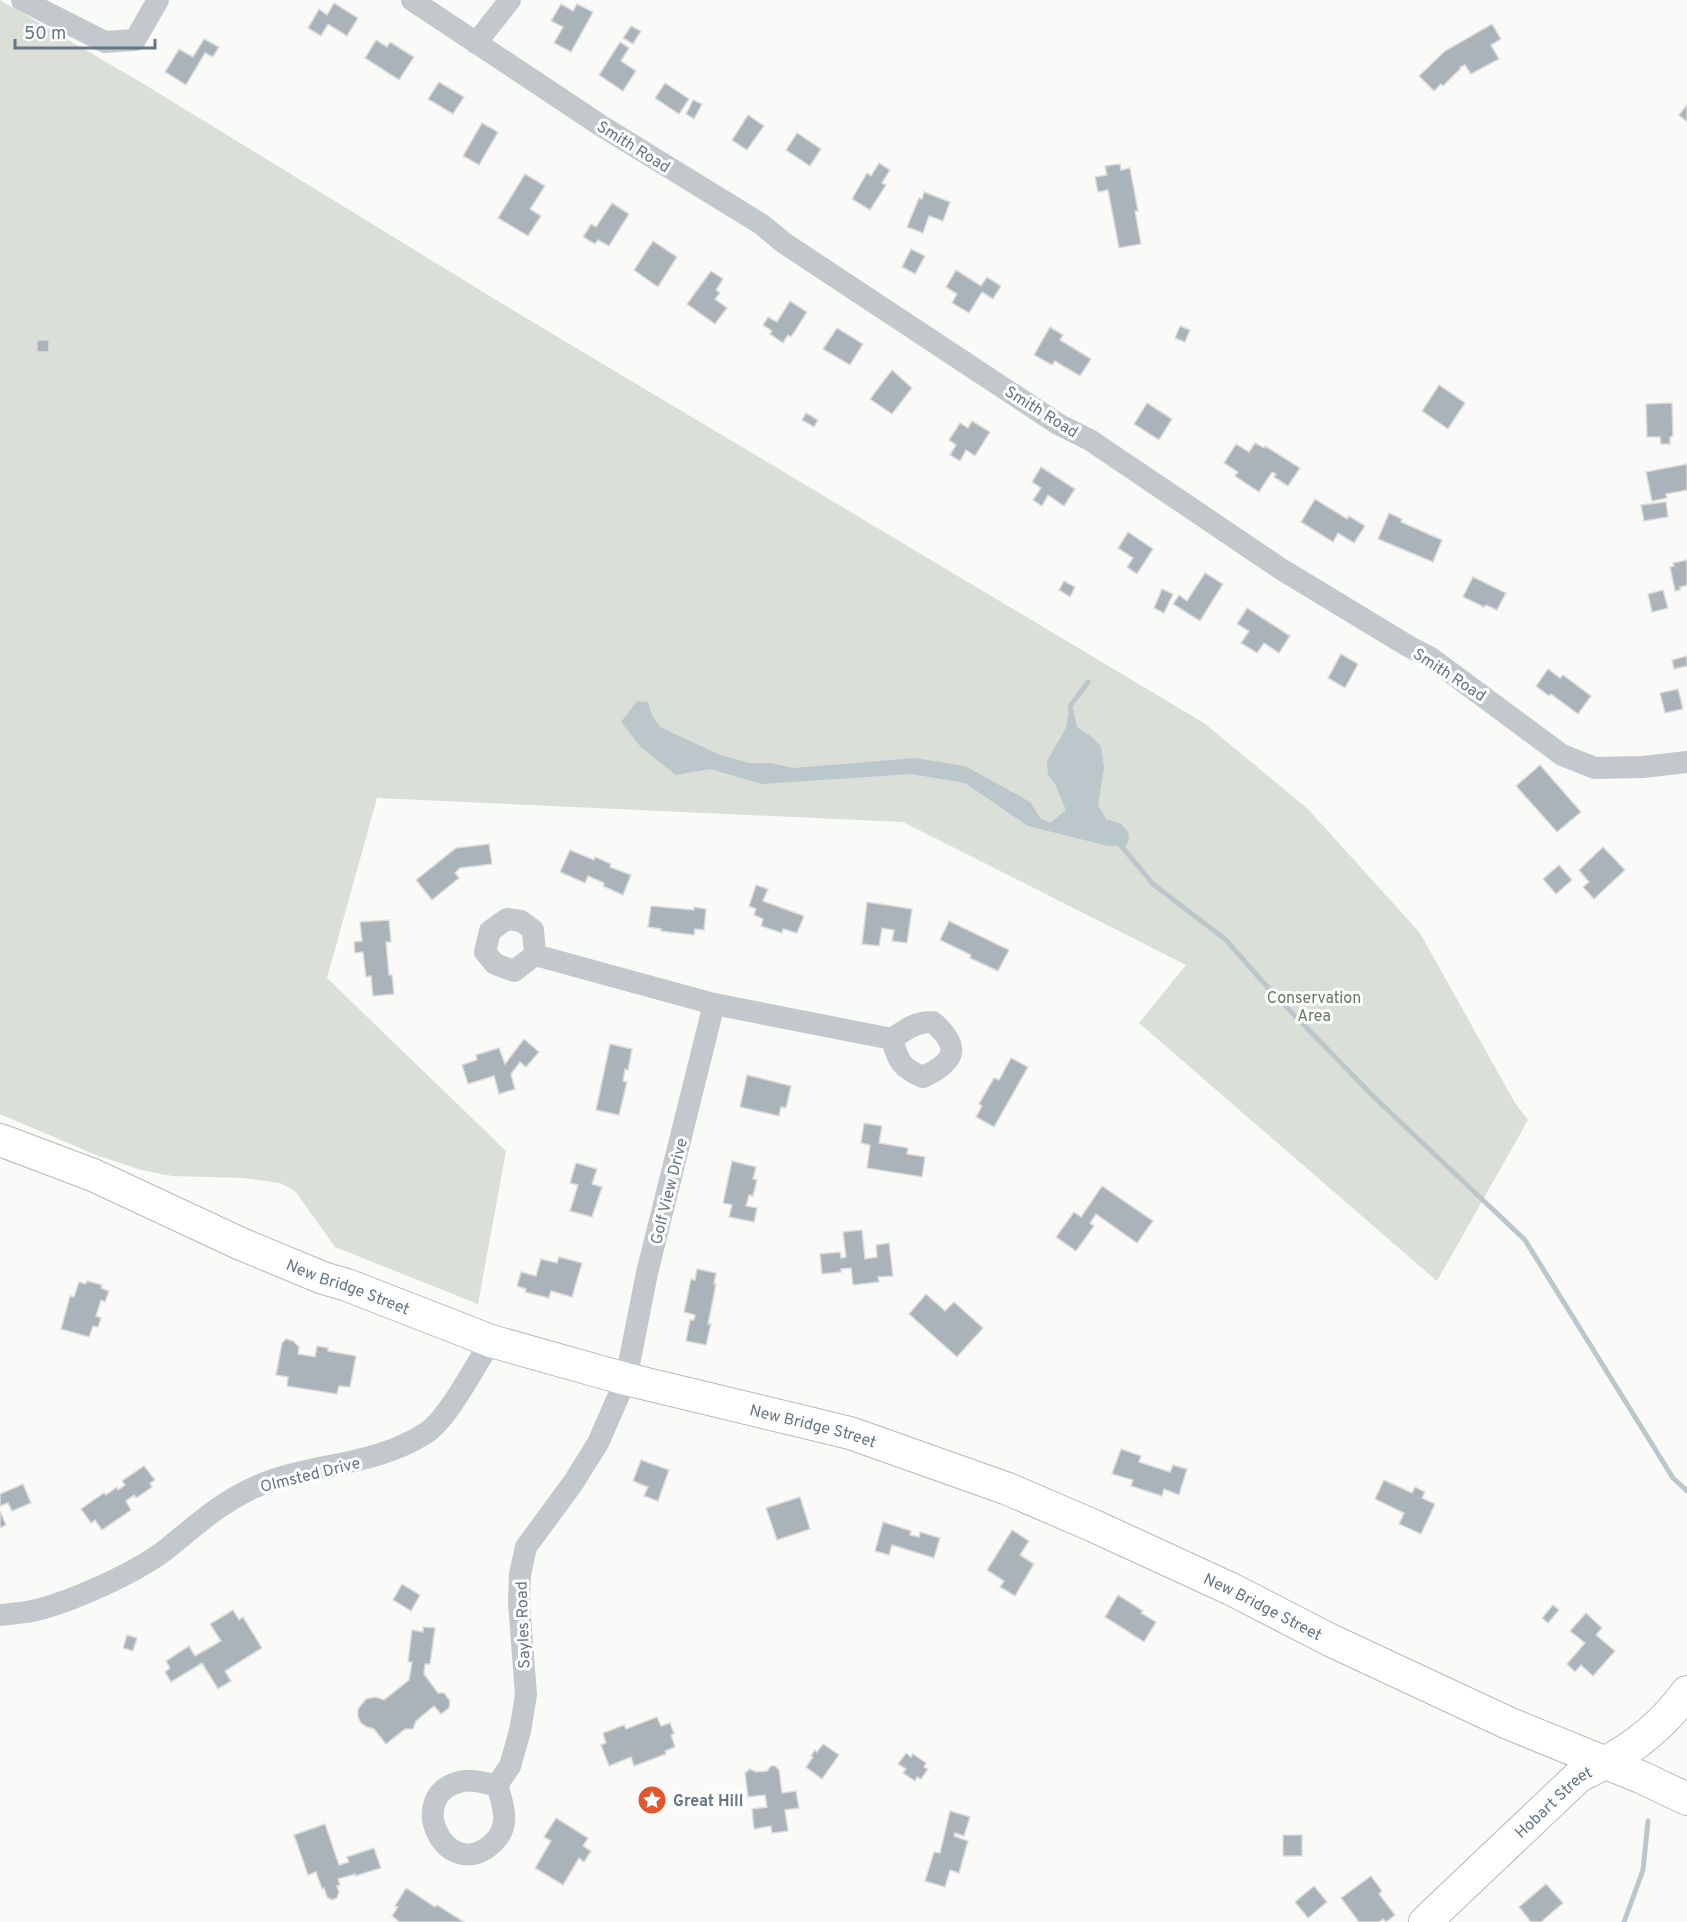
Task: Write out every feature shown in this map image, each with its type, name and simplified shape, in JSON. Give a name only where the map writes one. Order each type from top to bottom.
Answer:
[{"type":"street","points":[[22,0],[105,42],[135,40],[158,0]]},
{"type":"street","name":"Smith Road","points":[[412,0],[600,125],[761,224],[784,243],[1058,424],[1090,440],[1281,569],[1431,658],[1562,755],[1594,768],[1643,767],[1687,762]]},
{"type":"street","points":[[476,43],[510,0]]},
{"type":"street","points":[[535,955],[714,1004],[892,1039]]},
{"type":"street","name":"Golf View Drive","points":[[626,1379],[647,1273],[714,1004]]},
{"type":"street","name":"New Bridge Street","points":[[0,1140],[93,1175],[241,1244],[323,1278],[347,1285],[491,1341],[626,1379],[850,1433],[1008,1489],[1231,1590],[1330,1640],[1508,1723],[1687,1799]]},
{"type":"street","name":"Olmsted Drive","points":[[0,1615],[32,1611],[78,1595],[124,1574],[166,1549],[222,1505],[254,1487],[296,1474],[388,1453],[427,1432],[444,1416],[491,1341]]},
{"type":"street","name":"Sayles Road","points":[[497,1785],[510,1766],[520,1731],[526,1695],[519,1603],[520,1574],[526,1547],[573,1483],[598,1443],[626,1379]]},
{"type":"street","name":"Hobart Street","points":[[1425,1922],[1579,1776],[1635,1746],[1677,1706],[1687,1692]]},
{"type":"green space","name":"Conservation Area","points":[[0,0],[142,83],[511,309],[1204,723],[1308,809],[1420,933],[1515,1103],[1528,1120],[1437,1281],[1139,1023],[1186,965],[903,822],[377,798],[327,978],[506,1151],[478,1304],[335,1247],[295,1191],[280,1183],[243,1178],[172,1176],[141,1170],[96,1155],[0,1114]]},
{"type":"shaded area","points":[[637,701],[648,702],[652,715],[660,727],[720,755],[749,763],[770,763],[794,768],[915,758],[965,766],[1030,802],[1041,819],[1050,823],[1066,810],[1055,784],[1048,775],[1047,761],[1066,728],[1069,711],[1078,728],[1101,746],[1104,768],[1098,805],[1106,819],[1121,824],[1128,832],[1129,839],[1126,846],[1108,846],[1028,826],[965,783],[911,774],[762,784],[710,769],[676,775],[640,746],[621,722]]},
{"type":"building","points":[[334,3],[358,18],[347,36],[328,24],[321,36],[308,28],[319,9],[327,15]]},
{"type":"building","points":[[561,4],[573,11],[577,4],[593,12],[571,52],[554,43],[563,27],[551,21]]},
{"type":"building","points":[[1492,24],[1501,39],[1491,45],[1499,59],[1471,74],[1465,65],[1460,67],[1443,86],[1441,84],[1434,91],[1419,76],[1445,51]]},
{"type":"building","points":[[631,26],[641,31],[633,44],[623,38]]},
{"type":"building","points":[[204,39],[219,47],[213,57],[205,53],[186,85],[165,72],[179,49],[193,57]]},
{"type":"building","points":[[376,40],[387,47],[390,42],[414,57],[399,80],[365,58]]},
{"type":"building","points":[[620,42],[629,48],[621,61],[636,71],[623,91],[599,75]]},
{"type":"building","points":[[439,82],[464,97],[453,114],[428,99]]},
{"type":"building","points":[[665,83],[689,99],[679,114],[655,98]]},
{"type":"building","points":[[693,100],[702,104],[694,119],[686,114]]},
{"type":"building","points":[[1687,105],[1687,122],[1679,115]]},
{"type":"building","points":[[748,115],[764,126],[747,150],[732,140]]},
{"type":"building","points":[[482,123],[498,132],[479,165],[463,156]]},
{"type":"building","points":[[797,133],[821,149],[810,166],[786,150]]},
{"type":"building","points":[[879,163],[890,170],[882,183],[886,185],[870,210],[852,199],[867,173],[871,176]]},
{"type":"building","points":[[1120,164],[1121,170],[1130,168],[1141,244],[1119,248],[1108,190],[1098,192],[1095,177],[1107,175],[1105,166]]},
{"type":"building","points":[[525,174],[545,186],[530,209],[541,216],[528,236],[498,218]]},
{"type":"building","points":[[924,192],[950,202],[943,221],[929,216],[923,233],[907,227],[919,198],[922,199]]},
{"type":"building","points":[[612,203],[629,214],[609,246],[598,240],[595,244],[583,237],[591,224],[596,227]]},
{"type":"building","points":[[653,241],[677,257],[658,287],[634,270]]},
{"type":"building","points":[[911,249],[925,256],[915,274],[902,267]]},
{"type":"building","points":[[956,270],[981,286],[987,277],[1001,286],[993,299],[982,292],[969,313],[952,303],[957,294],[946,287]]},
{"type":"building","points":[[711,271],[723,279],[716,290],[720,293],[715,299],[727,308],[715,324],[687,304]]},
{"type":"building","points":[[790,301],[807,312],[791,337],[788,335],[783,343],[770,334],[772,331],[763,325],[768,317],[777,322]]},
{"type":"building","points":[[1180,326],[1190,330],[1185,342],[1175,338]]},
{"type":"building","points":[[1050,327],[1063,335],[1060,340],[1091,359],[1080,376],[1055,361],[1052,365],[1034,355]]},
{"type":"building","points":[[837,328],[863,344],[850,365],[823,349]]},
{"type":"building","points":[[37,340],[49,340],[49,352],[37,352]]},
{"type":"building","points":[[892,370],[912,388],[892,414],[870,399]]},
{"type":"building","points":[[1439,385],[1465,403],[1448,429],[1422,411]]},
{"type":"building","points":[[1147,403],[1172,419],[1159,440],[1134,424]]},
{"type":"building","points":[[1672,403],[1673,436],[1670,437],[1670,444],[1661,444],[1660,437],[1647,437],[1646,404]]},
{"type":"building","points":[[806,413],[818,420],[814,427],[802,420]]},
{"type":"building","points":[[972,421],[990,432],[975,456],[966,450],[960,461],[950,455],[956,445],[949,440],[960,423],[968,428]]},
{"type":"building","points":[[1255,443],[1264,448],[1265,446],[1300,468],[1288,486],[1274,477],[1276,474],[1272,472],[1259,492],[1235,476],[1238,472],[1224,463],[1236,444],[1249,452]]},
{"type":"building","points":[[1687,464],[1687,490],[1666,494],[1667,498],[1652,501],[1646,472]]},
{"type":"building","points":[[1041,467],[1075,489],[1064,506],[1048,495],[1042,506],[1033,500],[1041,488],[1032,482]]},
{"type":"building","points":[[1315,499],[1347,519],[1349,516],[1365,526],[1354,543],[1338,533],[1333,542],[1301,522]]},
{"type":"building","points":[[1666,502],[1668,517],[1644,521],[1641,505]]},
{"type":"building","points":[[1389,513],[1402,519],[1401,522],[1442,540],[1433,562],[1378,539]]},
{"type":"building","points":[[1128,532],[1153,549],[1137,574],[1127,567],[1133,558],[1118,548]]},
{"type":"building","points":[[1687,560],[1687,585],[1675,591],[1670,567],[1674,566],[1673,563]]},
{"type":"building","points":[[1205,573],[1223,584],[1200,621],[1173,604],[1179,595],[1187,601]]},
{"type":"building","points":[[1473,577],[1506,593],[1497,610],[1486,605],[1484,607],[1463,597]]},
{"type":"building","points":[[1064,581],[1075,587],[1070,597],[1059,590]]},
{"type":"building","points":[[1162,589],[1173,594],[1164,613],[1154,608]]},
{"type":"building","points":[[1663,590],[1668,608],[1652,612],[1648,594]]},
{"type":"building","points":[[1247,608],[1290,636],[1279,653],[1264,643],[1257,653],[1241,643],[1249,631],[1237,624]]},
{"type":"building","points":[[1341,654],[1358,664],[1345,688],[1328,678]]},
{"type":"building","points":[[1687,656],[1687,666],[1674,669],[1672,660]]},
{"type":"building","points":[[1548,669],[1560,678],[1563,675],[1591,696],[1578,714],[1536,686]]},
{"type":"building","points":[[1678,689],[1683,709],[1665,713],[1660,693]]},
{"type":"building","points":[[1540,765],[1581,812],[1557,832],[1516,786]]},
{"type":"building","points":[[489,844],[492,864],[460,868],[455,873],[459,878],[432,900],[416,880],[456,848]]},
{"type":"building","points":[[1603,847],[1625,870],[1594,899],[1583,887],[1589,882],[1579,870]]},
{"type":"building","points":[[570,850],[594,860],[595,857],[611,864],[610,867],[631,875],[623,895],[588,876],[585,883],[560,872]]},
{"type":"building","points":[[1559,865],[1572,880],[1556,894],[1543,879]]},
{"type":"building","points":[[756,885],[768,889],[763,901],[804,916],[797,933],[783,929],[782,933],[761,926],[763,919],[754,915],[756,909],[749,906]]},
{"type":"building","points":[[867,902],[912,909],[907,943],[892,941],[894,930],[882,928],[879,946],[862,944]]},
{"type":"building","points":[[651,906],[706,909],[704,930],[695,929],[694,935],[648,927]]},
{"type":"building","points":[[389,920],[391,942],[386,942],[389,975],[392,975],[394,994],[373,996],[371,976],[366,977],[363,952],[355,953],[354,942],[362,941],[360,922]]},
{"type":"building","points":[[949,921],[1009,950],[998,971],[940,940]]},
{"type":"building","points":[[524,1039],[539,1052],[526,1067],[520,1062],[511,1074],[515,1089],[499,1094],[494,1076],[468,1084],[462,1065],[477,1060],[476,1055],[499,1048],[505,1064]]},
{"type":"building","points":[[610,1044],[632,1049],[628,1070],[625,1069],[623,1081],[627,1082],[619,1115],[596,1110]]},
{"type":"building","points":[[1011,1058],[1028,1067],[994,1127],[976,1117],[982,1106],[979,1104],[994,1078],[999,1080]]},
{"type":"building","points":[[747,1075],[791,1086],[786,1108],[781,1107],[779,1116],[740,1107]]},
{"type":"building","points":[[864,1123],[882,1126],[879,1143],[908,1148],[907,1154],[925,1157],[922,1177],[867,1168],[870,1145],[861,1143]]},
{"type":"building","points":[[732,1161],[756,1167],[753,1179],[757,1180],[753,1196],[749,1195],[746,1206],[757,1208],[754,1222],[729,1217],[732,1205],[723,1203]]},
{"type":"building","points":[[576,1163],[597,1169],[592,1184],[602,1187],[592,1217],[570,1211],[578,1185],[570,1183]]},
{"type":"building","points":[[1102,1186],[1153,1221],[1137,1243],[1096,1214],[1090,1223],[1094,1226],[1076,1251],[1056,1237],[1074,1212],[1081,1217]]},
{"type":"building","points":[[862,1230],[865,1259],[877,1257],[876,1245],[889,1243],[893,1276],[878,1277],[879,1282],[853,1285],[851,1268],[841,1269],[841,1272],[822,1274],[820,1254],[840,1252],[841,1258],[846,1257],[843,1232]]},
{"type":"building","points":[[559,1257],[582,1263],[572,1297],[551,1291],[549,1298],[525,1292],[526,1289],[517,1286],[521,1272],[536,1276],[541,1259],[557,1263]]},
{"type":"building","points":[[697,1269],[716,1273],[708,1324],[711,1324],[706,1345],[686,1341],[690,1320],[694,1320],[695,1315],[684,1312],[691,1279],[695,1280]]},
{"type":"building","points":[[87,1281],[102,1285],[101,1288],[109,1291],[105,1302],[101,1300],[96,1316],[101,1318],[98,1327],[93,1326],[89,1337],[61,1329],[70,1296],[74,1297],[79,1282],[86,1284]]},
{"type":"building","points":[[926,1294],[945,1311],[954,1302],[983,1328],[957,1357],[909,1314]]},
{"type":"building","points":[[286,1339],[293,1341],[299,1347],[298,1354],[315,1357],[317,1346],[328,1348],[328,1351],[356,1356],[350,1387],[339,1386],[337,1394],[287,1386],[288,1377],[276,1375],[282,1343]]},
{"type":"building","points":[[1121,1449],[1141,1456],[1139,1462],[1170,1472],[1173,1465],[1187,1469],[1179,1495],[1164,1489],[1162,1496],[1131,1486],[1133,1480],[1112,1474]]},
{"type":"building","points":[[641,1460],[669,1470],[658,1501],[644,1496],[648,1487],[633,1481]]},
{"type":"building","points":[[144,1466],[155,1480],[150,1483],[152,1487],[136,1498],[134,1495],[126,1501],[131,1510],[102,1530],[95,1520],[91,1523],[81,1509],[104,1493],[106,1495],[117,1487],[118,1490],[125,1485],[122,1481]]},
{"type":"building","points":[[1384,1480],[1412,1493],[1415,1487],[1425,1492],[1422,1498],[1435,1504],[1421,1534],[1399,1524],[1404,1513],[1375,1499]]},
{"type":"building","points":[[23,1484],[31,1503],[12,1511],[8,1503],[0,1506],[0,1494]]},
{"type":"building","points":[[800,1497],[810,1529],[777,1540],[766,1508]]},
{"type":"building","points":[[0,1511],[6,1525],[0,1528]]},
{"type":"building","points":[[883,1522],[911,1531],[910,1535],[919,1537],[920,1532],[940,1538],[934,1558],[892,1545],[889,1555],[875,1551]]},
{"type":"building","points":[[1012,1530],[1029,1541],[1020,1555],[1034,1564],[1015,1596],[1000,1587],[1004,1581],[987,1570]]},
{"type":"building","points":[[402,1584],[420,1595],[411,1611],[393,1600]]},
{"type":"building","points":[[1118,1595],[1156,1622],[1144,1642],[1105,1617]]},
{"type":"building","points":[[1553,1605],[1559,1610],[1548,1623],[1542,1618]]},
{"type":"building","points":[[233,1610],[239,1620],[243,1617],[262,1648],[225,1671],[231,1681],[218,1689],[202,1663],[171,1682],[165,1672],[170,1668],[166,1661],[189,1646],[195,1656],[221,1641],[210,1624]]},
{"type":"building","points":[[1586,1613],[1602,1628],[1596,1635],[1615,1651],[1593,1676],[1581,1665],[1575,1672],[1567,1664],[1585,1643],[1570,1631]]},
{"type":"building","points":[[423,1627],[435,1628],[430,1664],[425,1664],[424,1674],[438,1693],[444,1693],[450,1701],[449,1708],[441,1714],[434,1706],[416,1721],[413,1729],[405,1729],[386,1744],[374,1729],[361,1723],[358,1709],[366,1699],[375,1697],[384,1700],[409,1680],[412,1662],[408,1662],[412,1630],[423,1632]]},
{"type":"building","points":[[127,1635],[137,1638],[133,1651],[123,1648]]},
{"type":"building","points":[[657,1717],[661,1726],[670,1723],[674,1733],[671,1735],[675,1747],[665,1751],[666,1754],[634,1766],[631,1757],[609,1766],[601,1745],[606,1743],[603,1733],[624,1725],[626,1729]]},
{"type":"building","points":[[823,1744],[839,1755],[822,1779],[806,1767],[815,1750],[817,1752]]},
{"type":"building","points":[[906,1753],[911,1757],[913,1754],[926,1763],[924,1767],[928,1769],[921,1779],[917,1777],[915,1781],[903,1773],[906,1769],[898,1764]]},
{"type":"building","points":[[771,1766],[779,1770],[782,1793],[796,1791],[799,1808],[785,1810],[788,1831],[772,1833],[771,1826],[754,1829],[752,1809],[767,1807],[765,1795],[748,1797],[745,1773],[750,1769],[756,1772],[767,1771]]},
{"type":"building","points":[[950,1811],[970,1817],[964,1836],[955,1833],[954,1836],[968,1841],[959,1873],[950,1870],[945,1887],[925,1881],[934,1852],[940,1853]]},
{"type":"building","points":[[556,1818],[588,1838],[583,1846],[591,1851],[584,1862],[579,1858],[563,1885],[535,1868],[551,1841],[544,1837]]},
{"type":"building","points":[[325,1824],[339,1865],[349,1862],[347,1857],[374,1848],[381,1868],[338,1879],[339,1892],[337,1898],[332,1900],[327,1897],[324,1888],[322,1889],[316,1872],[308,1875],[294,1835]]},
{"type":"building","points":[[1283,1835],[1302,1835],[1302,1856],[1283,1856]]},
{"type":"building","points":[[1371,1876],[1382,1891],[1379,1894],[1395,1915],[1386,1922],[1383,1919],[1379,1922],[1359,1922],[1341,1898]]},
{"type":"building","points":[[1546,1884],[1563,1903],[1541,1922],[1531,1922],[1519,1907]]},
{"type":"building","points":[[1314,1886],[1327,1902],[1308,1918],[1295,1902]]},
{"type":"building","points":[[406,1888],[464,1922],[400,1922],[392,1916]]},
{"type":"waterway","points":[[1074,725],[1070,706],[1088,682]]},
{"type":"waterway","points":[[1118,842],[1153,884],[1226,940],[1270,990],[1374,1097],[1525,1240],[1673,1478],[1687,1491]]},
{"type":"waterway","points":[[1624,1922],[1643,1870],[1648,1821]]},
{"type":"place","name":"Great Hill","points":[[652,1800]]}]
